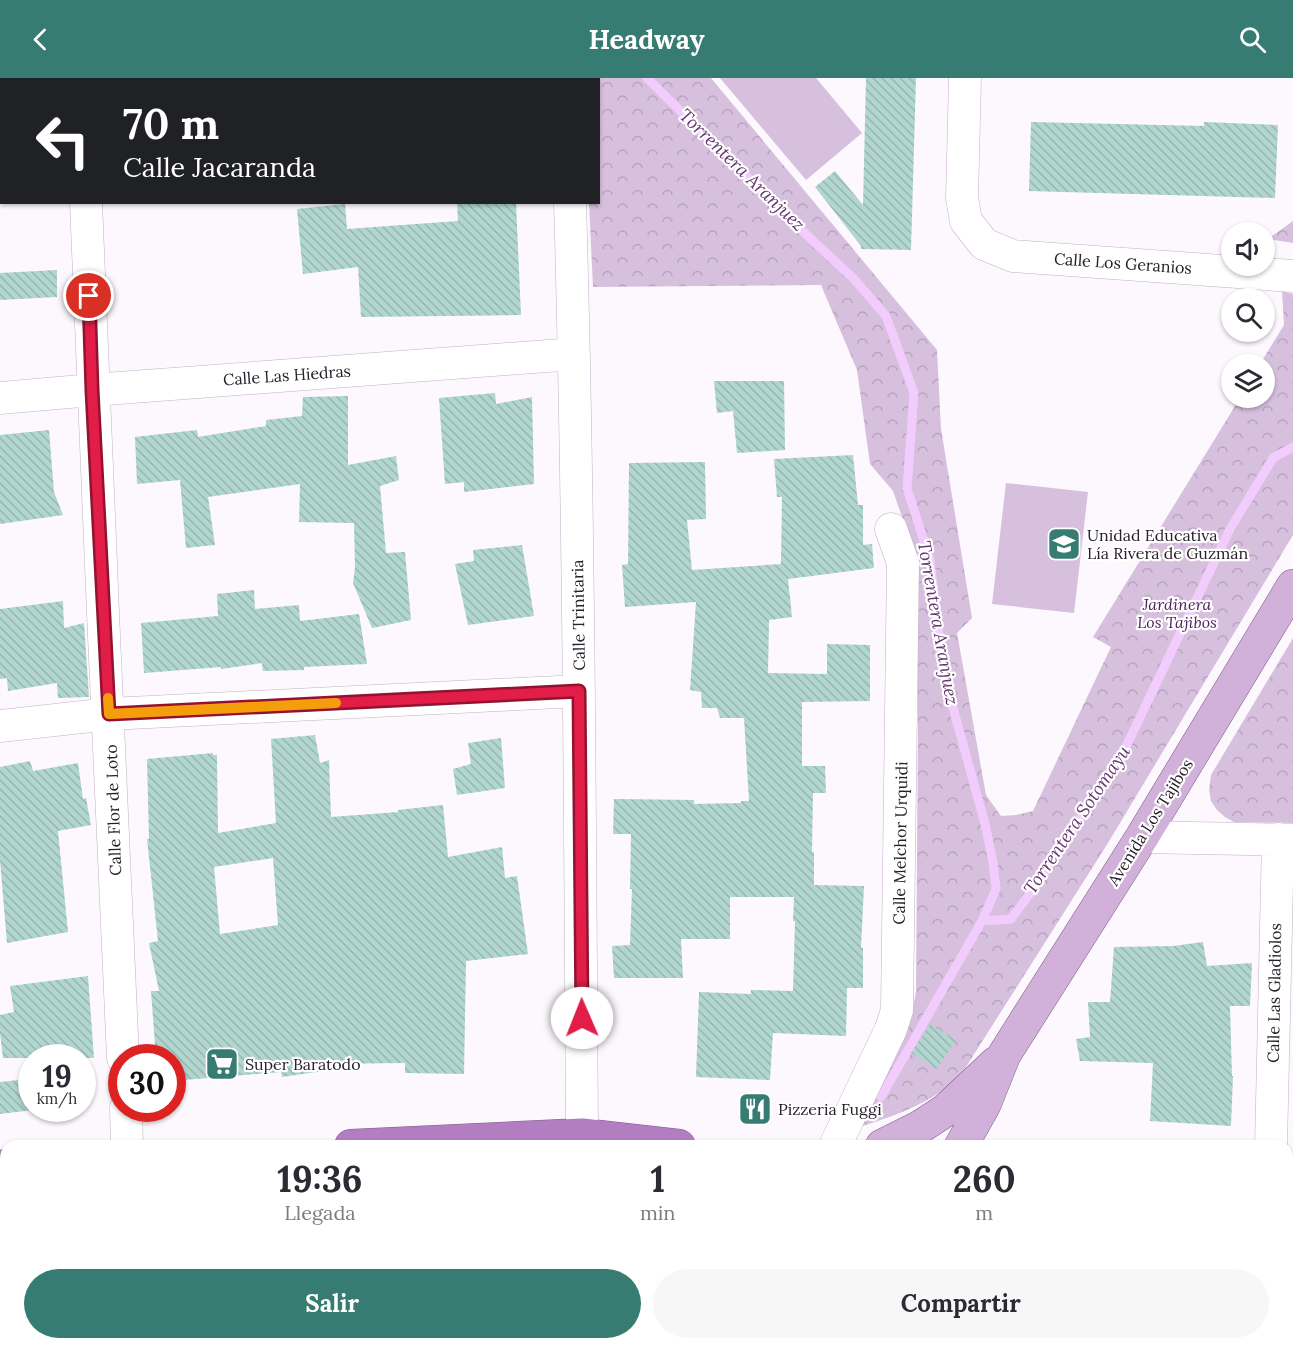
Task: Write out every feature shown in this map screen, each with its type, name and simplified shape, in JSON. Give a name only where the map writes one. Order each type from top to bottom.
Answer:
[{"type":"main road","name":"Avenida Los Tajibos","points":[[964,1140],[984,1105],[1004,1055],[1142,837],[1293,586]]},
{"type":"main road","name":"Avenida Los Tajibos","points":[[894,1140],[946,1110],[1004,1055]]},
{"type":"street","name":"Calle Los Geranios","points":[[965,78],[962,198],[966,222],[984,244],[1013,256],[1293,276]]},
{"type":"street","name":"Calle Flor de Loto","points":[[86,204],[92,390],[109,714],[122,1044]]},
{"type":"street","name":"Calle Trinitaria","points":[[570,204],[579,691],[582,1140]]},
{"type":"street","name":"Calle Las Hiedras","points":[[0,398],[574,354]]},
{"type":"street","name":"Calle Melchor Urquidi","points":[[838,1140],[891,1029],[897,1010],[903,563],[891,529]]},
{"type":"street","points":[[0,726],[109,714],[579,691]]},
{"type":"street","points":[[1142,837],[1285,840]]},
{"type":"street","name":"Calle Las Gladiolos","points":[[1272,1140],[1282,1100],[1285,840]]},
{"type":"street","points":[[126,1122],[127,1140]]},
{"type":"green space","name":"Jardinera Los Tajibos","points":[[600,78],[711,78],[937,350],[941,429],[972,618],[957,633],[986,795],[1001,816],[1033,811],[1111,647],[1093,637],[1234,408],[1275,408],[1275,354],[1266,354],[1284,325],[1282,291],[1293,294],[1293,535],[1108,843],[966,1067],[946,1088],[926,1101],[893,1116],[859,1127],[910,1022],[916,992],[918,730],[916,557],[893,491],[870,464],[857,370],[821,285],[593,287],[589,204],[600,204]]},
{"type":"green space","points":[[720,78],[816,78],[862,133],[806,180]]},
{"type":"green space","points":[[1293,221],[1293,243],[1275,240],[1275,234]]},
{"type":"green space","points":[[1006,483],[1088,492],[1074,613],[992,604]]},
{"type":"green space","points":[[1293,638],[1293,823],[1234,822],[1217,810],[1211,801],[1209,790],[1211,775]]},
{"type":"building","points":[[866,78],[916,78],[911,250],[861,249],[815,187],[835,171],[863,205]]},
{"type":"building","points":[[1031,122],[1204,126],[1204,122],[1278,125],[1275,198],[1029,191]]},
{"type":"building","points":[[345,204],[347,229],[458,221],[457,204],[516,204],[521,315],[361,317],[358,267],[303,274],[297,209]]},
{"type":"building","points":[[57,270],[57,297],[0,300],[0,273]]},
{"type":"building","points":[[714,381],[784,381],[785,450],[737,453],[733,411],[717,413]]},
{"type":"building","points":[[495,393],[496,404],[532,397],[534,484],[464,492],[464,482],[445,484],[439,398]]},
{"type":"building","points":[[348,396],[348,465],[396,456],[399,480],[380,486],[386,553],[405,552],[411,620],[372,628],[353,583],[354,523],[299,522],[300,484],[208,497],[215,545],[186,548],[180,480],[137,484],[135,437],[197,430],[198,437],[266,426],[266,420],[302,416],[303,397]]},
{"type":"building","points":[[49,430],[54,492],[63,515],[0,524],[0,435]]},
{"type":"building","points":[[853,455],[858,505],[863,505],[863,545],[872,544],[874,568],[788,579],[792,617],[769,620],[768,673],[827,674],[827,644],[870,645],[870,701],[802,702],[802,766],[825,766],[826,793],[813,793],[814,885],[864,886],[861,948],[863,948],[863,988],[847,988],[846,1036],[773,1033],[770,1080],[696,1077],[699,992],[751,994],[751,990],[793,991],[794,897],[730,897],[730,939],[681,939],[683,978],[614,978],[612,946],[630,945],[632,889],[630,889],[631,834],[613,834],[614,799],[694,800],[694,804],[749,801],[744,718],[720,718],[717,708],[702,708],[701,692],[690,690],[696,602],[625,607],[622,565],[628,564],[629,463],[705,462],[706,519],[687,520],[692,570],[781,564],[782,497],[777,497],[774,459]]},
{"type":"building","points":[[522,545],[534,616],[468,625],[455,564],[474,561],[473,550]]},
{"type":"building","points":[[254,590],[255,609],[299,605],[300,621],[359,614],[367,664],[263,671],[262,663],[221,669],[221,667],[144,673],[141,623],[218,616],[217,594]]},
{"type":"building","points":[[63,601],[64,628],[84,623],[89,697],[58,698],[57,683],[8,691],[7,678],[0,679],[0,609]]},
{"type":"building","points":[[315,735],[320,763],[329,760],[331,817],[398,812],[398,810],[443,805],[448,857],[502,847],[505,878],[517,876],[528,954],[466,961],[464,1074],[405,1073],[405,1063],[324,1064],[324,1071],[282,1077],[281,1072],[186,1080],[186,1044],[155,1044],[151,991],[159,991],[149,943],[158,941],[147,839],[149,839],[147,759],[213,753],[217,755],[218,833],[276,823],[271,739]],"holes":[[[273,858],[278,925],[220,934],[214,867]]]},
{"type":"building","points":[[501,738],[505,788],[457,795],[453,769],[471,764],[468,743]]},
{"type":"building","points":[[30,761],[33,771],[78,763],[83,799],[86,798],[91,825],[58,831],[68,932],[7,943],[0,860],[0,767]]},
{"type":"building","points":[[1203,942],[1207,966],[1252,963],[1250,1006],[1230,1006],[1233,1076],[1231,1126],[1150,1121],[1153,1063],[1080,1061],[1076,1039],[1090,1037],[1088,1002],[1110,1002],[1114,947],[1173,946]]},
{"type":"building","points":[[88,976],[93,1044],[18,1044],[18,1058],[3,1058],[0,1015],[14,1012],[10,986]]},
{"type":"building","points":[[930,1024],[956,1040],[937,1069],[911,1053]]},
{"type":"building","points":[[18,1080],[18,1112],[0,1114],[0,1082]]},
{"type":"waterway","name":"Torrentera Aranjuez","points":[[647,78],[854,279],[886,316],[914,393],[907,488],[930,560],[944,675],[985,824],[996,889],[982,921],[881,1097]]},
{"type":"waterway","name":"Torrentera Sotomayu","points":[[982,921],[1011,919],[1040,880],[1123,753],[1230,529],[1273,458],[1293,447]]},
{"type":"slow traffic","points":[[108,698],[109,714],[336,703]]},
{"type":"place","name":"Unidad Educativa Lía Rivera de Guzmán","points":[[1064,544]]},
{"type":"place","name":"Super Baratodo","points":[[222,1064]]},
{"type":"place","name":"Pizzeria Fuggi","points":[[755,1109]]},
{"type":"route","points":[[89,296],[109,714],[579,691],[582,1018]]}]
